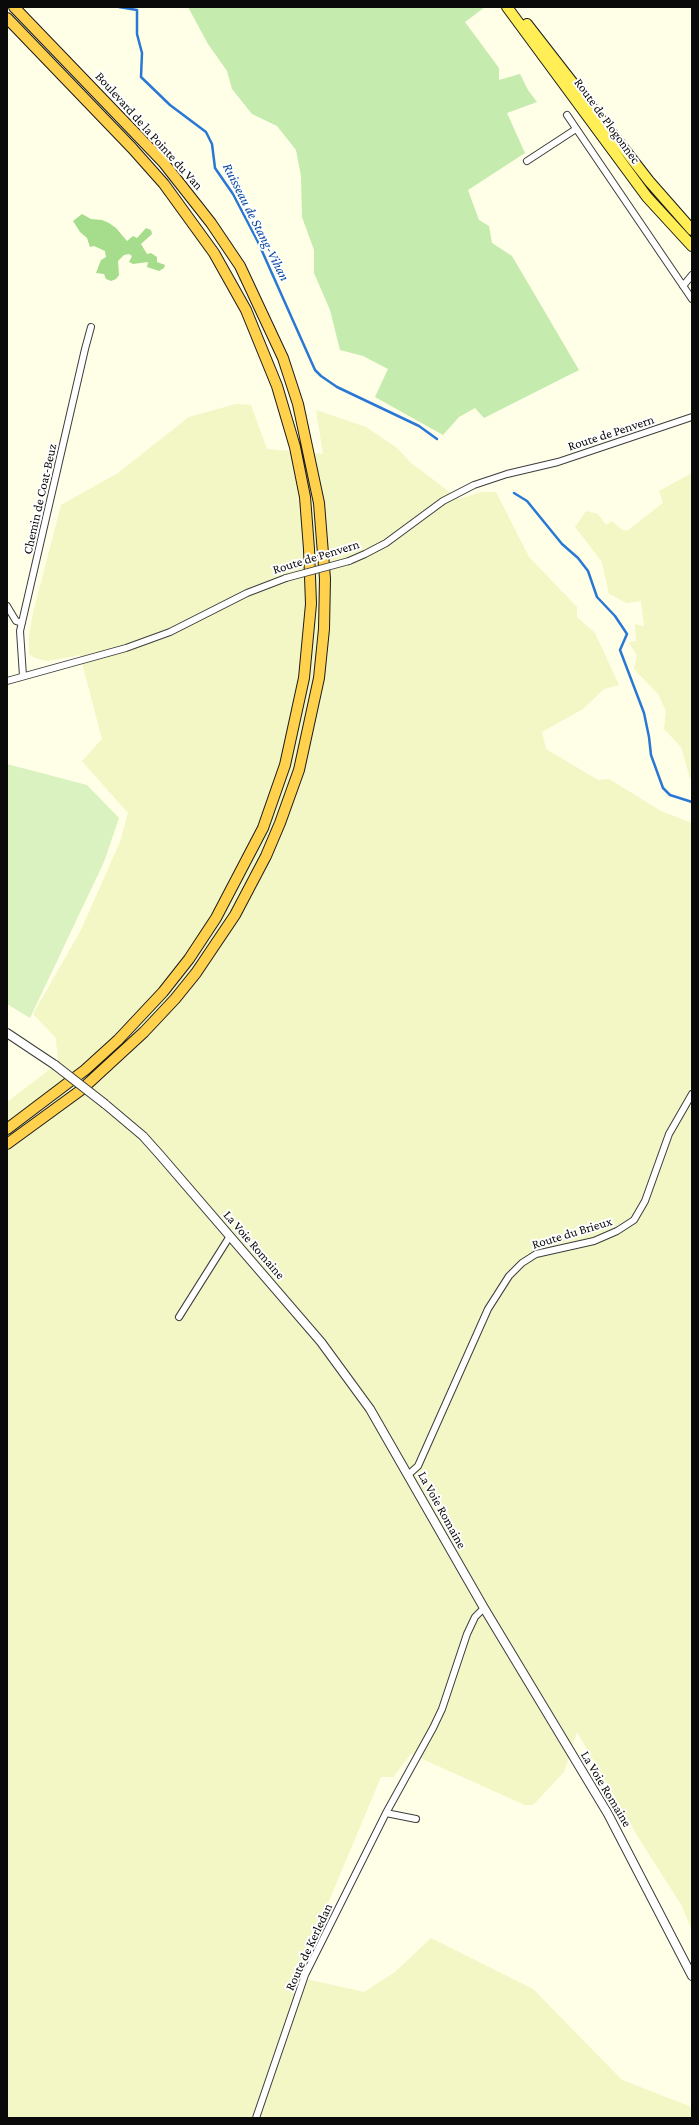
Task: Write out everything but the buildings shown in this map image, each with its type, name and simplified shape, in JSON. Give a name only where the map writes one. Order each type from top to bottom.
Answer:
[{"type":"highway","name":"Boulevard de la Pointe du Van","points":[[7,1144],[100,1074],[162,1014],[213,949],[245,896],[280,823],[303,754],[320,671],[324,629],[325,579],[319,503],[298,404],[283,358],[240,266],[211,223],[173,174],[141,138],[14,7]]},
{"type":"highway","name":"Boulevard de la Pointe du Van","points":[[7,18],[132,148],[182,207],[218,259],[256,332],[279,393],[301,473],[309,549],[311,604],[309,640],[297,717],[276,795],[249,857],[216,918],[176,976],[150,1007],[118,1040],[85,1070],[7,1128]]},
{"type":"highway","points":[[7,26],[82,95]]},
{"type":"main road","name":"Route de Plogonnec","points":[[507,7],[647,197],[692,246]]},
{"type":"main road","name":"Route de Plogonnec","points":[[513,7],[649,181],[692,230]]},
{"type":"street","points":[[567,115],[692,299]]},
{"type":"street","points":[[527,161],[576,129]]},
{"type":"street","points":[[683,286],[692,275]]},
{"type":"street","name":"Chemin de Coat-Beuz","points":[[23,676],[20,640],[22,623],[84,349],[91,328]]},
{"type":"street","name":"Route de Penvern","points":[[7,681],[126,648],[190,624],[247,593],[286,578],[349,561],[381,545],[443,501],[474,485],[507,474],[558,462],[692,417]]},
{"type":"street","points":[[7,606],[16,621],[22,623]]},
{"type":"street","name":"La Voie Romaine","points":[[7,1033],[55,1066],[105,1104],[151,1145],[340,1365],[370,1409],[484,1608],[611,1820],[692,1976]]},
{"type":"street","name":"Route du Brieux","points":[[408,1475],[418,1466],[488,1309],[509,1276],[522,1263],[536,1254],[600,1239],[617,1231],[634,1220],[645,1201],[669,1134],[692,1094]]},
{"type":"street","points":[[178,1317],[230,1236]]},
{"type":"street","name":"Route de Kerledan","points":[[256,2118],[305,1975],[386,1812],[433,1728],[442,1708],[467,1634],[475,1617],[484,1608]]},
{"type":"street","points":[[386,1812],[416,1819]]},
{"type":"green space","points":[[188,7],[485,7],[465,22],[499,68],[499,80],[520,74],[528,90],[537,102],[507,113],[525,153],[468,190],[479,220],[489,226],[492,243],[512,256],[579,370],[484,418],[475,408],[459,417],[443,435],[375,397],[388,369],[363,356],[340,350],[330,310],[314,273],[314,250],[302,217],[301,176],[296,150],[277,126],[252,114],[232,89],[227,71],[208,44]]},
{"type":"green space","points":[[82,214],[91,219],[102,220],[109,223],[116,228],[127,241],[133,236],[137,238],[146,228],[151,230],[152,234],[141,244],[147,254],[151,253],[157,257],[157,262],[165,265],[164,268],[159,271],[147,267],[148,262],[133,264],[129,262],[132,256],[129,254],[124,255],[118,261],[119,275],[116,279],[111,281],[106,279],[104,274],[96,273],[101,260],[106,257],[105,251],[94,246],[90,247],[87,238],[80,232],[73,221]]},
{"type":"green space","points":[[236,404],[251,405],[267,449],[323,454],[316,410],[366,427],[397,448],[411,463],[459,499],[482,492],[496,492],[529,557],[577,607],[577,617],[595,633],[619,685],[604,689],[583,709],[542,732],[546,749],[598,780],[609,779],[661,811],[692,823],[692,1931],[682,1906],[641,1842],[577,1732],[564,1772],[533,1805],[525,1805],[411,1754],[393,1777],[381,1777],[297,1977],[364,1992],[395,1972],[431,1938],[533,1989],[622,2080],[689,2106],[692,2110],[692,2118],[7,2118],[7,1102],[58,1063],[56,1038],[33,1014],[81,930],[120,842],[128,813],[82,761],[102,739],[80,655],[47,661],[35,658],[29,654],[29,636],[33,613],[61,505],[118,473],[189,417]]},
{"type":"green space","points":[[692,473],[692,778],[690,778],[681,747],[664,729],[666,711],[658,694],[634,669],[637,656],[629,642],[636,641],[635,624],[644,626],[641,601],[627,603],[609,594],[602,562],[575,527],[586,511],[598,514],[606,525],[612,521],[621,529],[627,531],[663,503],[659,491]]},
{"type":"green space","points":[[7,764],[87,785],[119,818],[104,862],[30,1018],[7,1004]]},
{"type":"waterway","name":"Ruisseau de Stang-Vihan","points":[[119,7],[137,10],[137,34],[142,53],[141,77],[170,105],[206,132],[212,144],[215,168],[233,194],[258,242],[315,370],[337,387],[419,426],[437,439]]},
{"type":"waterway","name":"Ruisseau de Stang-Vihan","points":[[514,493],[527,501],[562,544],[578,558],[588,571],[597,597],[615,616],[627,634],[620,650],[644,713],[651,755],[663,788],[670,795],[692,802]]}]
